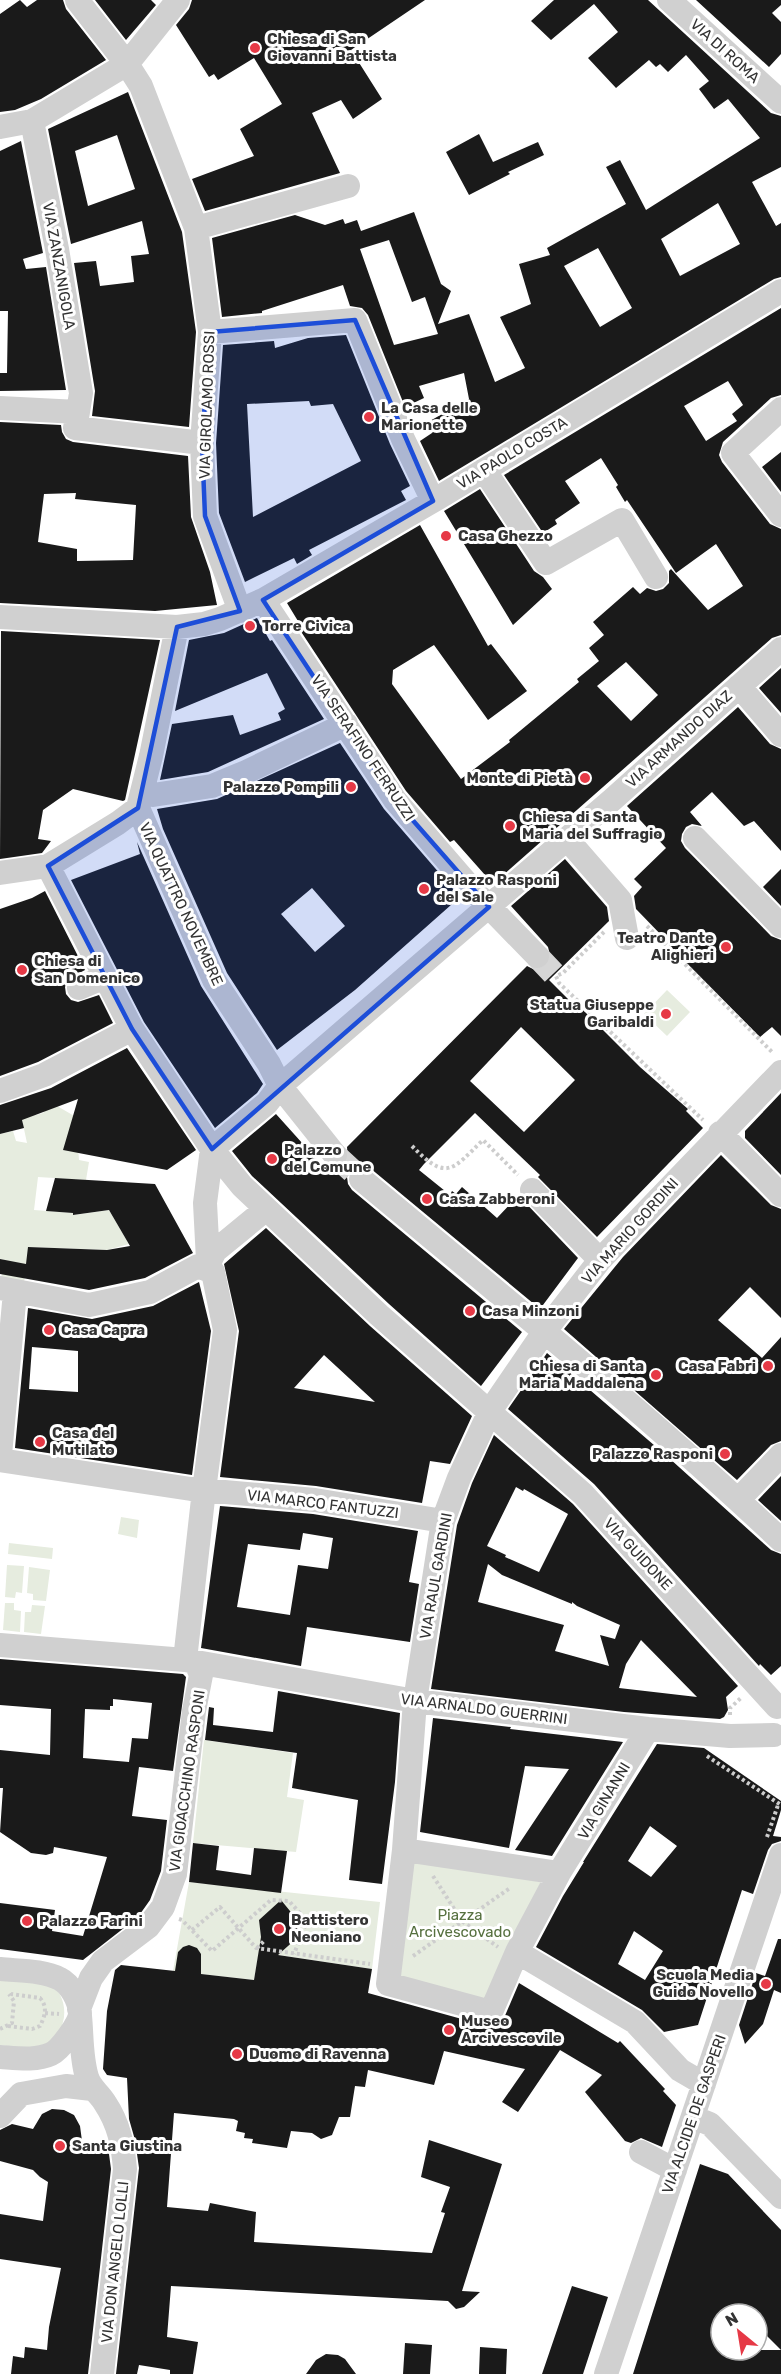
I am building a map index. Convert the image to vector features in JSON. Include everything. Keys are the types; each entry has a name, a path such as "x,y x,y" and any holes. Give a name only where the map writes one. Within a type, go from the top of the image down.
{"street":[{"name":"VIA GIROLAMO ROSSI","path":"77,0 127,64 141,86 196,228 210,332 202,443 205,516 240,611"},
{"path":"0,127 32,121 127,64 178,0"},
{"name":"VIA DI ROMA","path":"669,0 781,102"},
{"name":"VIA ZANZANIGOLA","path":"32,121 57,249 81,393 78,412"},
{"path":"196,228 348,186"},
{"name":"VIA PAOLO COSTA","path":"0,617 177,627 204,624 240,611 263,600 433,501 781,291"},
{"path":"210,332 355,320 403,439 433,501"},
{"path":"0,408 78,412 75,428 202,443"},
{"path":"781,409 733,453 781,515"},
{"path":"484,470 546,563 622,520 656,577"},
{"name":"VIA SERAFINO FERRUZZI","path":"263,600 395,800 471,888 493,904 537,956"},
{"name":"VIA QUATTRO NOVEMBRE","path":"177,627 151,756 145,802 214,980 269,1064 280,1086 335,1155"},
{"name":"VIA ARMANDO DIAZ","path":"212,1149 267,1103 280,1086 493,904 781,649"},
{"path":"739,686 781,735"},
{"path":"0,873 43,868 118,823 145,802 212,786 346,724"},
{"path":"695,838 781,926"},
{"path":"567,839 621,900 626,911 627,938"},
{"name":"VIA GUIDONE","path":"43,868 132,1029 212,1149 242,1186 379,1315 583,1494 779,1705"},
{"path":"79,988 105,977"},
{"path":"0,1091 44,1075 132,1029"},
{"name":"VIA MARIO GORDINI","path":"544,1332 600,1260 716,1130 780,1066"},
{"path":"716,1130 781,1195"},
{"path":"204,1490 225,1330 209,1267 205,1203 212,1149"},
{"path":"361,1179 544,1332 781,1540"},
{"path":"532,1190 600,1260"},
{"path":"209,1267 215,1251 268,1212"},
{"path":"0,1455 8,1290 89,1305 150,1292 198,1266 209,1267"},
{"name":"VIA RAUL GARDINI","path":"412,1851 414,1709 443,1521 459,1478 490,1411 544,1332"},
{"path":"738,1500 781,1455"},
{"name":"VIA MARCO FANTUZZI","path":"0,1460 204,1490 315,1500 443,1521"},
{"name":"VIA GIOACCHINO RASPONI","path":"7,2071 36,2063 52,2054 63,2044 80,2012 91,1978 103,1961 148,1927 163,1907 175,1874 194,1711 201,1675 190,1662 204,1490"},
{"name":"VIA ARNALDO GUERRINI","path":"0,1645 190,1662 414,1709 729,1736 778,1744"},
{"path":"778,1744 773,1721 779,1705"},
{"name":"VIA GINANNI","path":"560,1873 648,1729"},
{"path":"412,1851 531,1869 560,1873 517,1952 490,2012 388,1984 396,1913 412,1851"},
{"name":"VIA ALCIDE DE GASPERI","path":"606,2374 781,1855"},
{"path":"517,1952 635,2022 680,2070 704,2084"},
{"path":"1,1981 59,1978 68,1984 80,2012"},
{"name":"VIA DON ANGELO LOLLI","path":"80,2012 84,2067 92,2089 103,2100 117,2125 123,2142 125,2169 102,2374"},
{"path":"0,2116 7,2071 66,2086 92,2089"},
{"path":"693,2117 710,2124 781,2197"},
{"path":"639,2159 673,2176"}],"path":[{"path":"716,1130 559,982 556,976 563,973 626,911 780,1066"},
{"path":"412,1146 429,1163 443,1169 456,1166 483,1140 532,1190"},
{"path":"703,1753 781,1805"},
{"path":"412,1851 422,1860 462,1921 507,1954 517,1952"},
{"path":"192,1930 220,1907 256,1948 389,1971 523,1879 531,1869"},
{"path":"176,1918 182,1920 212,1951 271,1900 289,1901 307,1921 294,1954"},
{"path":"256,1948 264,1941"},
{"path":"0,2029 12,2022 14,2001 1,1981"},
{"path":"8,2026 32,2029 40,2026 45,2013 45,2004 40,1998 11,1994"}],"highlighted area":[{"path":"355,320 433,501 263,600 395,800 489,907 212,1149 132,1029 48,866 138,808 177,627 240,611 205,516 202,443 210,332"}],"green space":[{"path":"667,990 690,1012 667,1036 644,1014"},
{"path":"52,1103 76,1117 79,1160 89,1162 86,1180 38,1177 34,1210 73,1213 74,1215 109,1210 129,1244 107,1250 29,1247 24,1283 1,1279 4,1260 0,1259 0,1134 13,1131 16,1141 27,1143 21,1115 33,1111 36,1115 43,1113"},
{"path":"121,1517 139,1520 137,1538 118,1534"},
{"path":"9,1543 53,1548 52,1559 8,1554"},
{"path":"7,1565 24,1566 22,1593 16,1592 15,1598 5,1597"},
{"path":"29,1567 50,1570 46,1601 33,1600 33,1594 27,1593"},
{"path":"5,1603 14,1603 14,1610 21,1611 20,1632 3,1630"},
{"path":"32,1605 45,1606 41,1634 24,1632 25,1612 31,1612"},
{"path":"204,1740 293,1753 287,1797 304,1800 296,1852 193,1843"},
{"name":"Piazza Arcivescovado","path":"413,1858 541,1882 486,1999 397,1977"},
{"path":"189,1882 380,1902 372,1969 259,1952 254,1980 173,1971"},
{"path":"0,1976 43,1980 60,1994 64,2019 57,2036 50,2042 33,2048 0,2045"}],"building":[{"path":"20,0 27,7 37,0 63,0 66,9 106,60 41,99 15,110 0,112 0,14"},
{"path":"95,0 151,0 156,5 126,40"},
{"path":"192,0 425,0 351,50 382,99 353,119 341,100 312,113 340,173 205,211 192,179 254,156 240,129 282,104 254,58 218,80 214,74 209,77 176,25 189,9"},
{"path":"554,0 648,0 771,113 781,116 781,167 752,182 776,226 781,223 781,277 774,279 439,481 420,441 432,433 428,422 469,399 464,373 419,386 424,398 405,407 368,315 362,308 350,306 343,285 262,311 262,313 222,317 212,238 295,215 325,225 343,219 345,224 357,220 361,231 414,212 441,284 451,291 438,324 469,314 495,382 525,368 500,317 531,304 519,264 550,255 547,248 626,204 606,167 620,160 646,210 760,138 728,99 714,109 699,89 709,81 686,55 668,72 660,64 656,67 649,60 616,88 588,58 618,32 594,4 551,40 531,21","holes":["718,203 740,244 680,276 661,239","389,240 412,302 425,297 438,334 394,345 360,249","598,248 632,308 600,327 564,266"]},
{"path":"696,0 781,0 781,5 772,13 781,22 781,54 769,67"},
{"path":"128,92 182,232 196,332 189,427 92,416 95,391 74,263 96,261 100,286 134,282 131,256 149,254 142,221 71,244 48,129","holes":["117,135 135,189 88,206 75,151"]},
{"path":"479,134 493,162 538,142 544,155 508,172 510,174 469,195 446,152"},
{"path":"21,141 43,253 23,259 26,269 46,267 66,390 0,391 0,373 7,373 8,311 0,311 0,151"},
{"path":"781,308 781,395 771,398 723,442 719,455 770,524 781,529 781,635 772,638 493,884 454,840 450,842 406,791 298,627 301,626 287,603 420,525 488,646 491,644 527,691 488,720 434,645 393,670 392,684 461,779 510,742 509,740 579,682 577,679 599,661 589,648 604,635 593,622 633,587 640,594 647,588 656,591 663,589 669,583 671,569 708,610 743,586 716,544 676,573 627,500 625,502 616,487 618,485 601,458 565,481 580,503 555,520 557,524 543,533 504,475","holes":["728,381 743,405 732,414 737,421 706,441 684,406","626,662 658,695 631,721 597,686"]},
{"path":"346,335 390,444 410,486 401,491 406,500 309,550 312,555 297,564 294,558 245,582 219,513 216,443 223,345 274,341 275,348 308,338","holes":["309,401 311,406 333,404 361,461 253,517 247,404"]},
{"path":"0,422 61,425 66,439 73,442 188,456 191,517 210,572 217,605 155,611 0,603","holes":["76,493 75,499 136,505 133,560 77,561 77,549 38,542 44,494"]},
{"path":"781,452 781,492 762,467"},
{"path":"480,489 534,571 543,577 552,589 513,625 444,511"},
{"path":"257,618 270,641 272,640 324,719 208,772 160,780 172,724 233,715 240,735 281,720 278,713 285,709 267,673 175,711 189,640 224,633"},
{"path":"1,631 160,640 125,800 73,789 43,810 38,839 51,841 42,853 0,859"},
{"path":"781,668 781,713 759,688"},
{"path":"738,707 770,744 781,749 781,851 754,821 744,826 712,792 690,812 702,826 692,824 686,827 681,841 685,848 771,936 781,940 781,1036 772,1027 760,1037 636,909 634,896 642,887 634,879 666,848 627,806"},
{"path":"340,743 384,809 460,897 355,990 277,1050 227,973 163,829 157,809 217,799","holes":["312,888 345,926 315,952 281,914"]},
{"path":"137,842 201,986 263,1084 257,1093 215,1128 144,1022 71,880 140,854"},
{"path":"565,859 607,907 609,921 549,980 570,1001 573,1000 640,1067 688,1109 686,1111 703,1128 597,1237 538,1177 540,1175 475,1113 424,1164 419,1170 450,1195 452,1191 456,1194 462,1187 497,1218 520,1197 578,1258 540,1309 370,1168 363,1165 350,1170 347,1177 352,1190 522,1332 481,1386 252,1176 232,1151 276,1114 321,1164 323,1162 329,1168 337,1169 344,1166 348,1160 347,1147 527,966 540,970 547,966 551,959 548,947 511,906","holes":["521,1027 575,1080 524,1132 470,1081"]},
{"path":"781,869 781,906 763,887"},
{"path":"45,891 85,970 68,979 65,987 66,994 71,1000 78,1002 99,995 113,1023 38,1062 0,1076 0,909"},
{"path":"127,1048 196,1150 167,1170 63,1150 78,1099 22,1120 24,1128 0,1134 0,1105 51,1088"},
{"path":"781,1093 781,1175 745,1138 745,1131"},
{"path":"721,1155 771,1205 781,1209 781,1318 750,1287 718,1320 762,1358 781,1337 781,1441 771,1445 737,1480 564,1329 623,1257"},
{"path":"55,1178 155,1184 193,1253 145,1278 89,1290 0,1274 0,1259 26,1264 28,1247 107,1250 130,1246 109,1210 73,1215 73,1213 46,1211"},
{"path":"266,1228 370,1326 472,1416 450,1464 430,1461 422,1503 316,1486 220,1477 239,1331 224,1264","holes":["324,1355 375,1402 294,1388"]},
{"path":"199,1282 211,1331 192,1475 15,1448 28,1308 92,1319 153,1306","holes":["32,1347 78,1351 78,1392 29,1389"]},
{"path":"547,1353 771,1550 781,1554 781,1666 771,1675 760,1664 759,1666 594,1484 508,1409"},
{"path":"494,1435 573,1504 738,1686 726,1697 728,1710 724,1717 720,1719 624,1712 431,1689 457,1525 472,1483","holes":["516,1487 523,1491 524,1489 568,1514 539,1572 487,1546","488,1564 502,1575 572,1604 572,1602 620,1625 615,1639 600,1635 609,1666 555,1651 564,1625 478,1602","641,1640 697,1697 619,1688 626,1664"]},
{"path":"781,1476 781,1521 758,1500"},
{"path":"220,1506 313,1514 418,1531 409,1582 419,1584 410,1642 307,1627 301,1666 201,1648","holes":["303,1533 333,1538 328,1569 298,1565 290,1615 237,1607 248,1544 300,1550"]},
{"path":"0,1659 183,1674 186,1677 173,1771 139,1767 132,1816 167,1820 161,1871 150,1900 138,1917 83,1960 0,1949 0,1903 55,1910 52,1931 83,1936 107,1857 54,1847 53,1853 46,1855 31,1853 0,1832 3,1788 0,1788 0,1750 50,1755 51,1709 0,1705","holes":["113,1699 152,1703 148,1739 132,1738 129,1762 83,1758 85,1709 110,1710 110,1706 113,1706"]},
{"path":"278,1691 400,1713 395,1782 382,1884 349,1880 358,1800 292,1788 297,1753 205,1740 209,1707 214,1708 213,1725 273,1732"},
{"path":"433,1718 623,1742 552,1856 515,1850 569,1769 525,1766 509,1848 420,1832"},
{"path":"657,1744 704,1748 781,1801 781,1810 773,1836 781,1837 781,1841 772,1844 768,1850 753,1894 742,1890 698,2025 664,2032 642,2010 536,1947 583,1862","holes":["650,1826 677,1846 651,1877 628,1861","634,1931 663,1951 645,1980 618,1964"]},
{"path":"193,1843 219,1846 216,1870 251,1875 254,1848 287,1851 281,1893 189,1882"},
{"path":"281,1900 299,1922 298,1937 278,1955 372,1969 368,1993 487,2026 497,2026 504,2018 519,1983 618,2043 620,2041 665,2089 663,2091 676,2105 662,2147 641,2138 631,2143 625,2141 585,2092 602,2075 560,2050 518,2112 502,2102 525,2069 444,2051 434,2085 368,2070 365,2087 355,2086 350,2117 339,2117 332,2135 321,2139 312,2133 291,2131 287,2148 252,2143 253,2139 244,2138 245,2133 236,2131 238,2121 234,2119 174,2113 167,2207 208,2211 210,2203 256,2212 254,2242 432,2253 445,2213 441,2212 450,2187 421,2177 429,2140 502,2164 462,2291 480,2292 464,2307 456,2309 448,2301 171,2286 167,2337 198,2342 193,2374 170,2374 170,2370 139,2365 137,2374 116,2374 139,2168 129,2119 127,2078 107,2075 103,2069 107,2011 115,1970 121,1965 175,1971 178,1952 189,1945 197,1948 201,1954 201,1974 254,1980 261,1937 259,1920"},
{"name":"Scuola Media Guido Novello","path":"778,1939 781,1939 781,1993 774,1990 763,2024 745,2044 739,2025 756,1973 765,1976"},
{"path":"52,2109 64,2110 74,2115 80,2126 82,2141 107,2144 109,2154 111,2169 88,2374 11,2374 13,2356 24,2358 25,2347 47,2350 49,2327 61,2268 0,2259 0,2214 43,2221 48,2182 33,2170 0,2161 0,2130 12,2124 33,2129 42,2114"},
{"path":"700,2164 728,2174 781,2230 781,2350 781,2374 633,2374"},
{"path":"572,2286 608,2297 583,2374 542,2374"},
{"path":"405,2343 432,2345 430,2374 403,2374"},
{"path":"480,2347 507,2349 506,2374 479,2374"},
{"path":"326,2354 338,2355 345,2359 356,2374 306,2374 316,2360"}],"tunnel":[{"path":"537,956 556,976"},
{"path":"335,1155 361,1179"}],"place":[{"name":"Chiesa di San Giovanni Battista","path":"255,48"},
{"name":"La Casa delle Marionette","path":"369,417"},
{"name":"Casa Ghezzo","path":"446,536"},
{"name":"Torre Civica","path":"250,626"},
{"name":"Monte di Pietà","path":"585,778"},
{"name":"Palazzo Pompili","path":"351,787"},
{"name":"Chiesa di Santa Maria del Suffragio","path":"510,826"},
{"name":"Palazzo Rasponi del Sale","path":"424,889"},
{"name":"Teatro Dante Alighieri","path":"726,947"},
{"name":"Chiesa di San Domenico","path":"22,970"},
{"name":"Statua Giuseppe Garibaldi","path":"666,1014"},
{"name":"Palazzo del Comune","path":"272,1159"},
{"name":"Casa Zabberoni","path":"427,1199"},
{"name":"Casa Minzoni","path":"470,1311"},
{"name":"Casa Capra","path":"49,1330"},
{"name":"Casa Fabri","path":"768,1366"},
{"name":"Chiesa di Santa Maria Maddalena","path":"656,1375"},
{"name":"Casa del Mutilato","path":"40,1442"},
{"name":"Palazzo Rasponi","path":"725,1454"},
{"name":"Palazzo Farini","path":"27,1921"},
{"name":"Battistero Neoniano","path":"279,1929"},
{"name":"Scuola Media Guido Novello","path":"766,1984"},
{"name":"Museo Arcivescovile","path":"449,2030"},
{"name":"Duomo di Ravenna","path":"237,2054"},
{"name":"Santa Giustina","path":"60,2146"}]}
